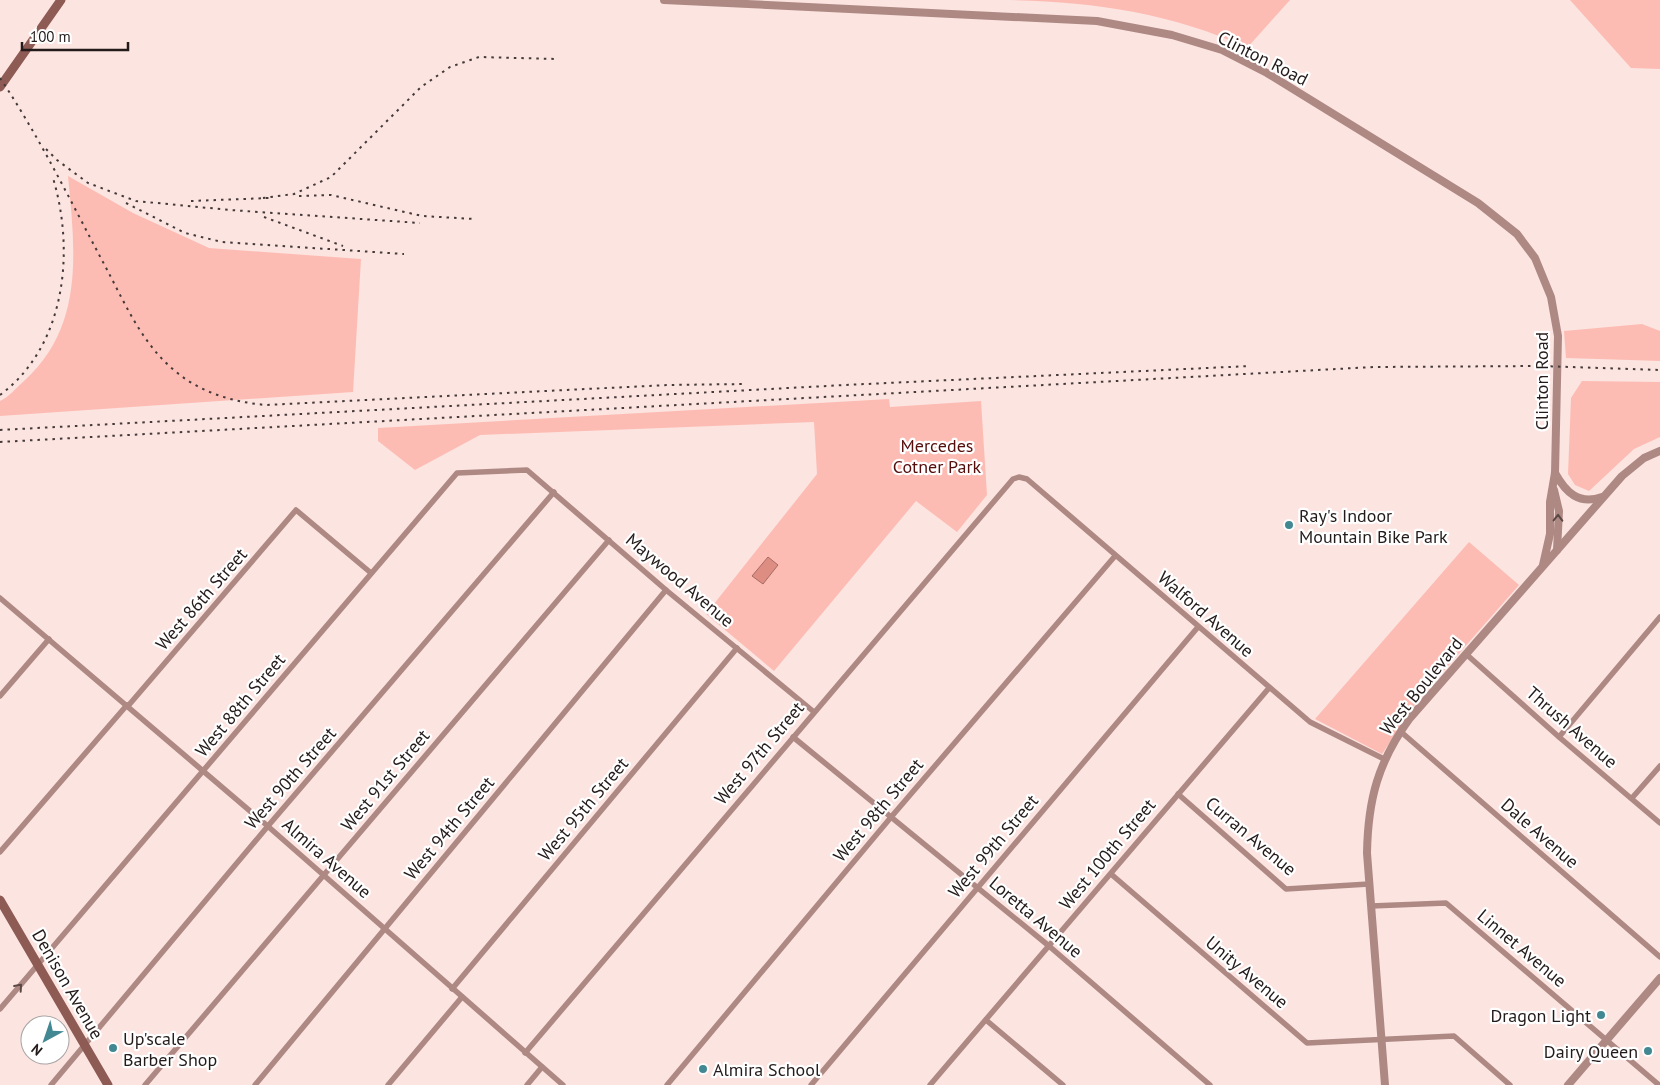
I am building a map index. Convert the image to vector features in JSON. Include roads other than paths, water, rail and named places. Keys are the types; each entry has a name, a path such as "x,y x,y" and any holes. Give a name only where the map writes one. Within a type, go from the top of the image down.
{"main road":[{"path":"0,87 61,0"},
{"name":"Denison Avenue","path":"0,900 108,1085"}],"street":[{"name":"Clinton Road","path":"664,0 1097,21 1181,37 1222,50 1267,73 1478,203 1517,234 1535,258 1551,297 1558,336 1555,473 1553,488 1559,512 1555,535 1543,565"},
{"name":"West Boulevard","path":"1385,1085 1367,853 1368,820 1373,790 1384,760 1400,731 1604,496 1622,476 1644,458 1660,451"},
{"name":"Maywood Avenue","path":"527,470 666,590 814,712"},
{"name":"West 88th Street","path":"0,1009 458,472 527,470"},
{"path":"1555,473 1566,491 1579,499 1594,500 1604,496"},
{"name":"Walford Avenue","path":"1019,477 1027,478 1115,556 1310,722 1384,760"},
{"name":"West 97th Street","path":"525,1053 1013,479 1019,477"},
{"name":"West 90th Street","path":"51,1085 268,826 554,492"},
{"name":"West 86th Street","path":"0,852 296,510 371,573"},
{"name":"Clinton Road","path":"1555,535 1557,550"},
{"name":"West 91st Street","path":"145,1085 609,540"},
{"name":"West 98th Street","path":"667,1085 892,816 1115,556"},
{"name":"West 94th Street","path":"255,1085 666,590"},
{"name":"Almira Avenue","path":"0,598 268,826 563,1085"},
{"path":"1559,737 1660,617"},
{"name":"West 99th Street","path":"811,1085 1198,627"},
{"path":"0,696 49,638"},
{"name":"West 95th Street","path":"452,989 737,648"},
{"name":"Thrush Avenue","path":"1466,654 1660,823"},
{"name":"West 100th Street","path":"930,1085 1269,688"},
{"name":"Dale Avenue","path":"1400,731 1660,957"},
{"name":"Loretta Avenue","path":"793,737 1049,946 1210,1085"},
{"path":"1632,798 1660,766"},
{"name":"Curran Avenue","path":"1178,794 1286,889 1369,884"},
{"name":"Unity Avenue","path":"1111,874 1307,1043 1454,1036 1510,1085"},
{"name":"Linnet Avenue","path":"1371,906 1446,903 1659,1085"},
{"path":"1568,1085 1660,978"},
{"path":"388,1085 462,997"},
{"path":"986,1020 1063,1085"},
{"path":"527,1085 542,1067"}],"railway":[{"path":"263,198 294,194 331,177 421,87 450,67 479,57 558,59"},
{"path":"0,78 41,146 126,307 143,335 152,348 175,371 207,391 242,402 266,405 667,385 746,384"},
{"path":"46,149 57,160 88,183 136,201 230,210 420,223"},
{"path":"0,395 22,375 39,351 52,324 59,296 63,266 63,236 60,206 53,178"},
{"path":"299,196 331,195 422,216 475,219"},
{"path":"191,201 269,198"},
{"path":"126,203 185,233 222,242 404,254"},
{"path":"264,217 343,246"},
{"path":"0,430 845,385 1250,366"},
{"path":"0,442 1373,367 1540,366 1660,370"}],"place":[{"name":"Ray's Indoor Mountain Bike Park","path":"1289,525"},
{"name":"Dragon Light","path":"1601,1015"},
{"name":"Up'scale Barber Shop","path":"113,1048"},
{"name":"Dairy Queen","path":"1648,1051"},
{"name":"Almira School","path":"703,1069"}],"park label":[{"name":"Mercedes Cotner Park","path":"937,455"}]}
